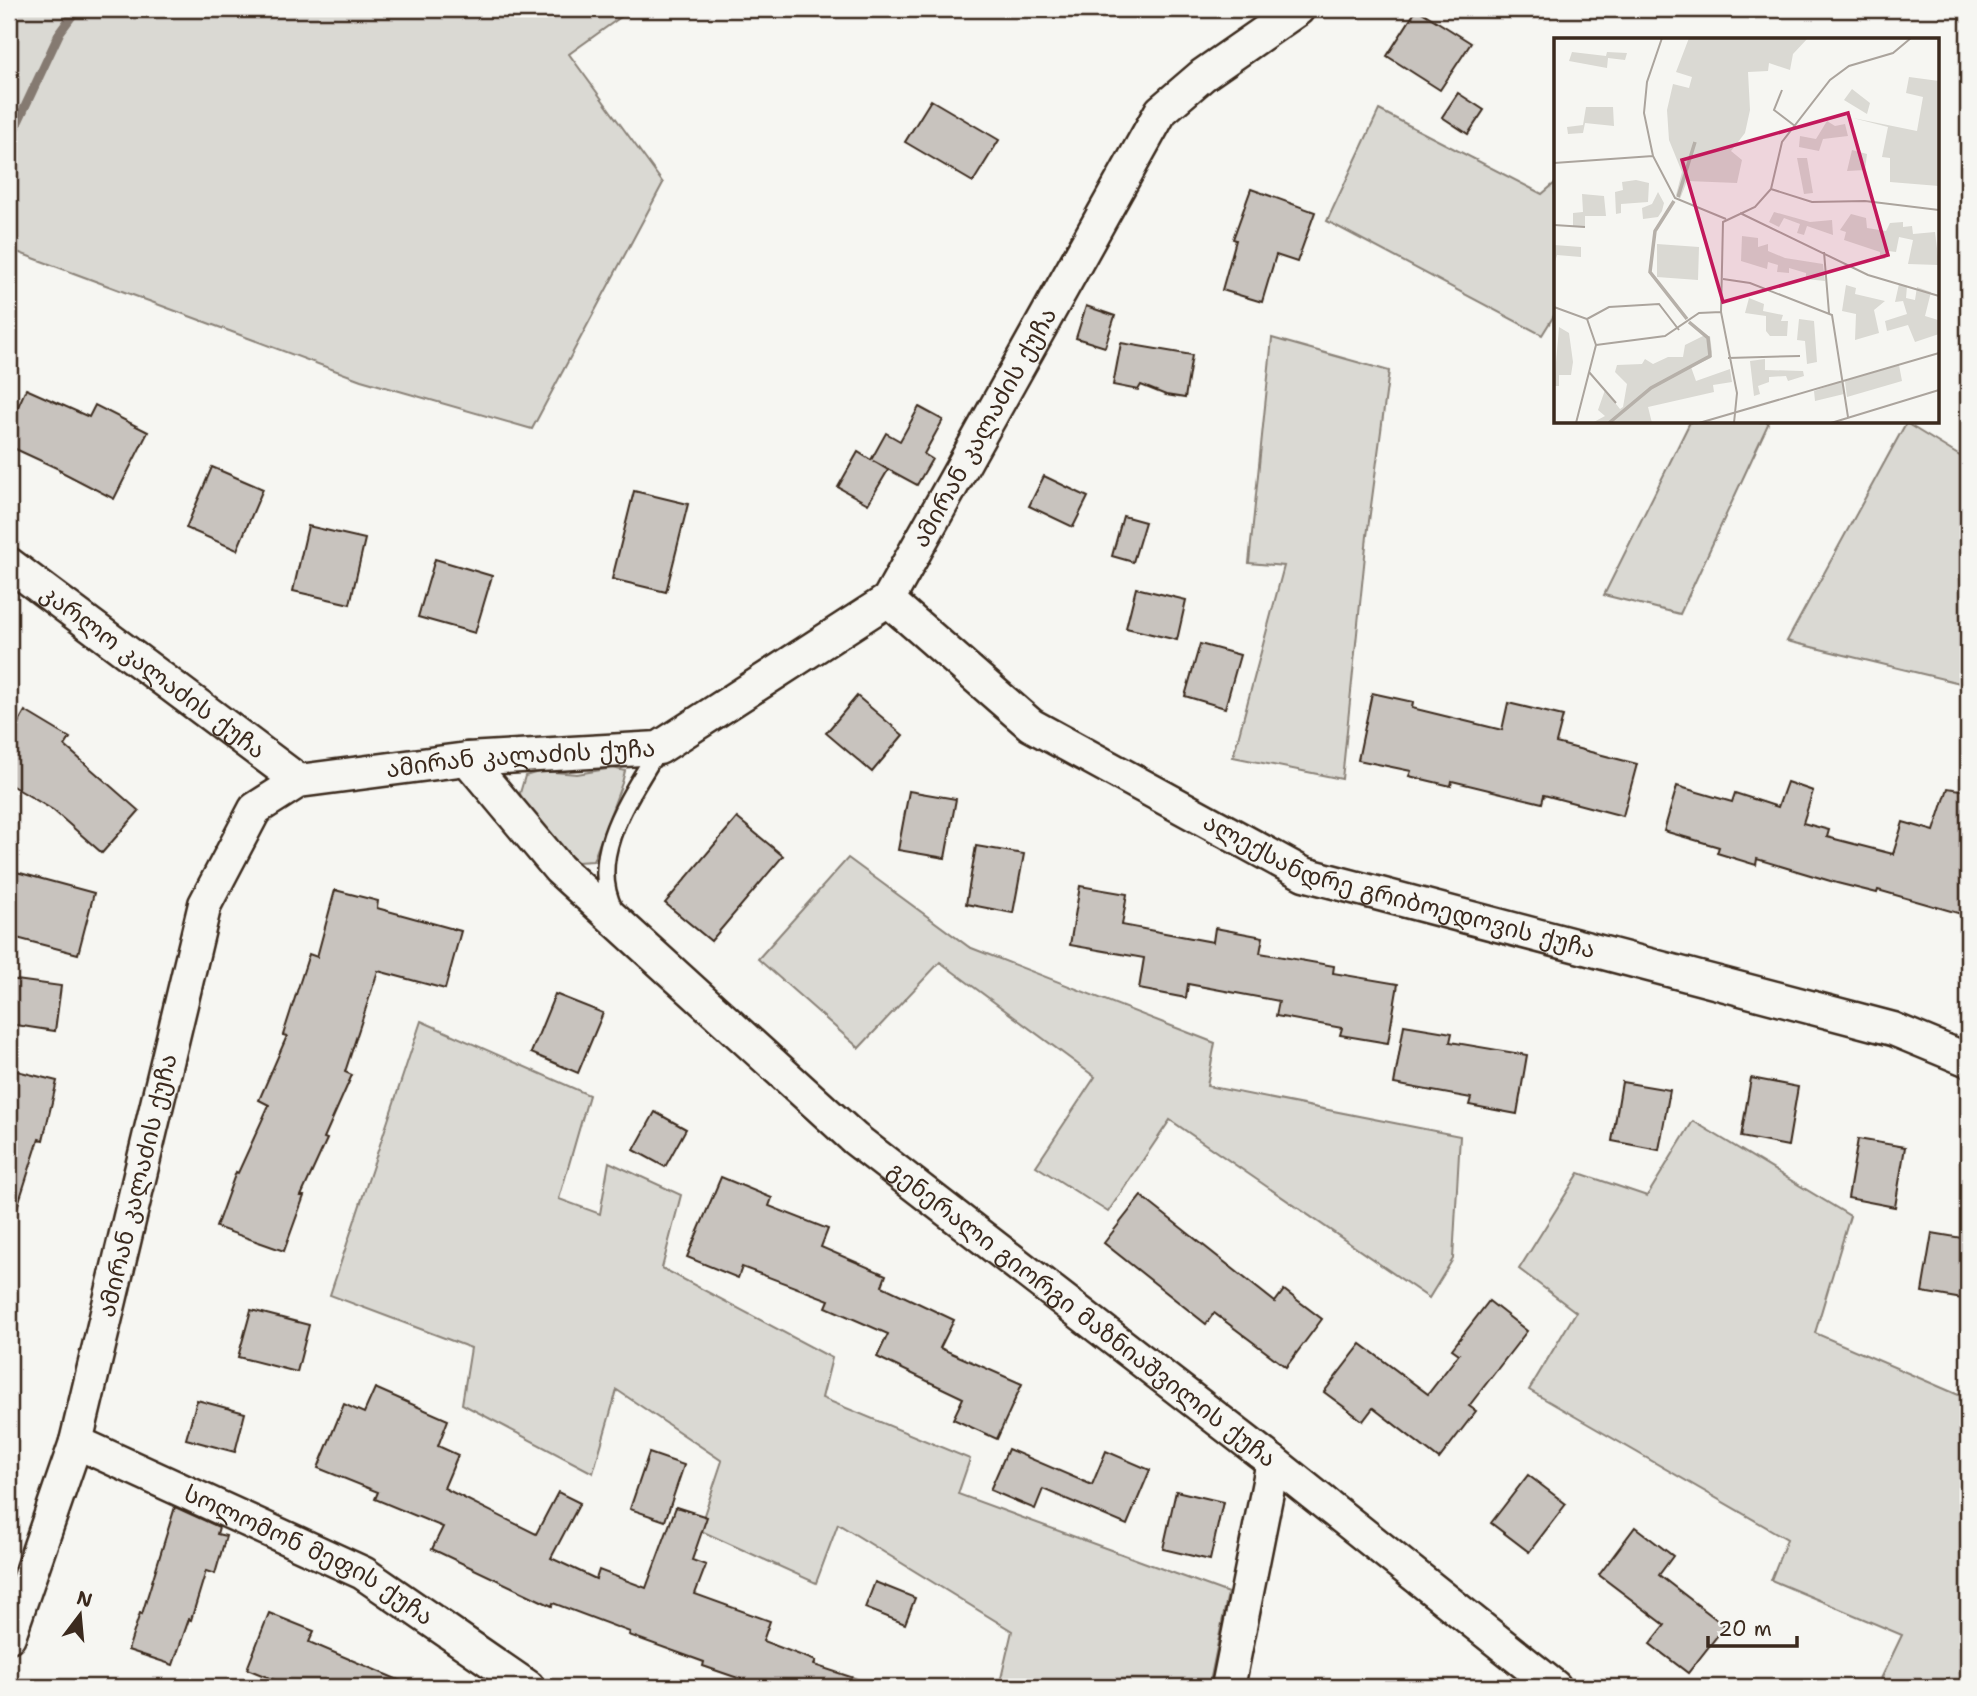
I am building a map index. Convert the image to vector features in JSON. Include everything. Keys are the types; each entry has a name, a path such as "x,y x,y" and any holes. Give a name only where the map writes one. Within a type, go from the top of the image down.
{"street":[{"name":"ამირან კალაძის ქუჩა","path":"9,1636 76,1442 205,904 255,809 299,781 467,759 659,748 888,600 1161,111 1203,75 1298,9"},
{"name":"კარლო კალაძის ქუჩა","path":"9,564 299,781"},
{"name":"ალექსანდრე გრიბოედოვის ქუჩა","path":"888,600 1031,724 1304,874 1894,1029 1968,1060"},
{"name":"გენერალი გიორგი მაზნიაშვილის ქუჩა","path":"467,759 559,869 855,1139 1273,1462 1555,1687"},
{"name":"სოლომონ მეფის ქუჩა","path":"76,1442 363,1573 528,1687"},
{"path":"1228,1687 1273,1462"}],"lane":[{"name":"გენერალი გიორგი მაზნიაშვილის ქუჩა","path":"623,927 608,898 604,871 611,839 627,802 659,748"}],"shaded area":[{"path":"9,9 632,9 569,54 663,183 532,429 361,380 9,249"},
{"path":"1379,110 1542,194 1554,184 1554,316 1542,335 1327,221"},
{"path":"1272,338 1389,371 1367,536 1342,779 1233,757 1284,566 1249,563"},
{"path":"1689,424 1768,424 1680,614 1604,595"},
{"path":"1905,424 1968,461 1968,685 1787,641"},
{"path":"613,768 625,771 593,861 577,862 562,855 523,809 520,793 525,776 542,771 577,774"},
{"path":"848,858 969,947 1215,1043 1207,1086 1460,1136 1453,1259 1429,1298 1170,1120 1108,1212 1036,1166 1095,1077 940,962 859,1048 758,959"},
{"path":"421,1021 589,1095 559,1199 600,1214 609,1162 681,1195 662,1268 832,1358 822,1398 970,1459 958,1494 1228,1593 1209,1687 999,1687 1012,1631 838,1524 816,1583 699,1530 722,1461 617,1390 593,1473 462,1404 471,1348 330,1295"},
{"path":"1693,1121 1850,1216 1815,1333 1968,1399 1968,1674 1960,1687 1877,1687 1902,1635 1771,1580 1787,1539 1529,1390 1576,1312 1519,1269 1579,1173 1647,1196"}],"building":[{"path":"1417,9 1471,43 1440,90 1387,56"},
{"path":"1458,93 1484,110 1468,134 1442,117"},
{"path":"931,100 999,140 973,182 905,142"},
{"path":"1251,189 1315,212 1297,262 1276,255 1262,302 1222,290 1236,240 1233,239"},
{"path":"1086,306 1115,316 1105,347 1076,338"},
{"path":"1121,343 1192,355 1185,398 1166,395 1141,385 1138,390 1113,385"},
{"path":"26,389 89,417 95,405 148,432 114,499 9,446 9,426"},
{"path":"919,407 943,420 924,454 932,459 917,485 873,461 888,470 868,504 838,487 858,452 871,460 886,433 900,441"},
{"path":"212,467 263,489 237,550 186,528"},
{"path":"1044,476 1088,497 1073,527 1029,506"},
{"path":"634,491 688,504 666,592 612,579"},
{"path":"1123,516 1145,522 1133,562 1112,556"},
{"path":"308,526 365,539 350,604 293,591"},
{"path":"435,559 492,576 475,633 418,617"},
{"path":"1136,588 1186,600 1177,640 1126,628"},
{"path":"1200,644 1240,655 1225,708 1185,696"},
{"path":"1372,693 1413,702 1412,708 1502,730 1508,703 1563,716 1556,743 1637,764 1623,816 1544,795 1542,803 1452,781 1451,786 1409,776 1411,771 1358,760"},
{"path":"857,696 903,735 872,772 826,733"},
{"path":"25,711 70,738 65,746 139,811 102,853 53,810 9,784 9,739"},
{"path":"1787,782 1813,791 1803,823 1829,830 1827,837 1893,854 1903,822 1934,831 1948,788 1968,791 1968,916 1878,890 1877,893 1837,883 1757,859 1756,865 1717,853 1719,847 1664,831 1677,786 1732,802 1735,793 1778,807"},
{"path":"909,791 956,799 945,858 898,850"},
{"path":"737,818 783,856 711,941 665,903"},
{"path":"976,846 1024,854 1013,913 966,904"},
{"path":"9,870 94,893 78,954 9,936"},
{"path":"1080,886 1127,894 1122,925 1213,942 1215,928 1263,937 1260,953 1334,966 1333,973 1398,984 1388,1043 1340,1035 1342,1028 1276,1016 1279,1001 1188,984 1186,998 1139,989 1144,958 1070,945"},
{"path":"335,890 378,901 377,908 461,931 445,989 378,971 345,1072 352,1075 301,1196 304,1196 284,1251 216,1227 236,1172 238,1173 269,1105 259,1100 287,1036 283,1035 309,954 317,957"},
{"path":"9,979 61,986 55,1031 9,1024"},
{"path":"555,994 603,1013 578,1073 531,1053"},
{"path":"1404,1025 1452,1033 1450,1042 1527,1055 1517,1114 1469,1105 1471,1098 1394,1084"},
{"path":"9,1069 57,1081 43,1140 39,1139 14,1217 9,1216"},
{"path":"1751,1078 1798,1087 1788,1146 1741,1137"},
{"path":"1622,1082 1670,1090 1659,1150 1612,1141"},
{"path":"655,1112 686,1129 665,1167 634,1150"},
{"path":"1858,1139 1905,1147 1895,1207 1848,1198"},
{"path":"721,1177 772,1198 769,1206 828,1229 821,1247 886,1275 882,1286 954,1320 940,1348 1022,1384 997,1439 953,1419 963,1398 877,1357 888,1334 826,1307 829,1300 742,1267 738,1278 687,1257"},
{"path":"1141,1196 1275,1302 1284,1290 1322,1319 1286,1367 1214,1313 1206,1324 1104,1243"},
{"path":"1932,1233 1968,1239 1968,1300 1922,1292"},
{"path":"1489,1301 1527,1331 1469,1406 1476,1411 1439,1459 1373,1408 1363,1421 1324,1392 1361,1344 1428,1394 1459,1354 1452,1349"},
{"path":"251,1310 309,1325 297,1372 238,1357"},
{"path":"375,1388 448,1420 438,1446 458,1455 444,1488 536,1534 558,1492 580,1503 551,1558 596,1579 599,1570 646,1588 676,1507 707,1517 692,1560 706,1565 695,1594 770,1621 763,1641 816,1661 814,1665 869,1683 868,1687 764,1687 703,1666 704,1662 629,1635 630,1632 553,1603 552,1606 432,1549 443,1527 375,1499 378,1492 318,1468 344,1404 364,1413"},
{"path":"197,1400 245,1413 235,1452 186,1439"},
{"path":"1008,1449 1092,1485 1106,1451 1150,1470 1127,1525 1043,1489 1035,1509 990,1490"},
{"path":"649,1453 684,1465 665,1521 630,1509"},
{"path":"1528,1475 1566,1504 1529,1552 1491,1523"},
{"path":"1176,1491 1223,1502 1210,1560 1163,1549"},
{"path":"175,1507 219,1527 217,1534 226,1536 215,1574 206,1571 173,1665 128,1650"},
{"path":"1635,1527 1673,1556 1659,1575 1725,1626 1688,1673 1650,1644 1665,1625 1599,1575"},
{"path":"875,1582 915,1598 905,1624 865,1608"},
{"path":"269,1613 314,1631 309,1642 415,1687 292,1687 247,1669"}],"waterway":[{"path":"9,141 60,32 77,9"}]}
